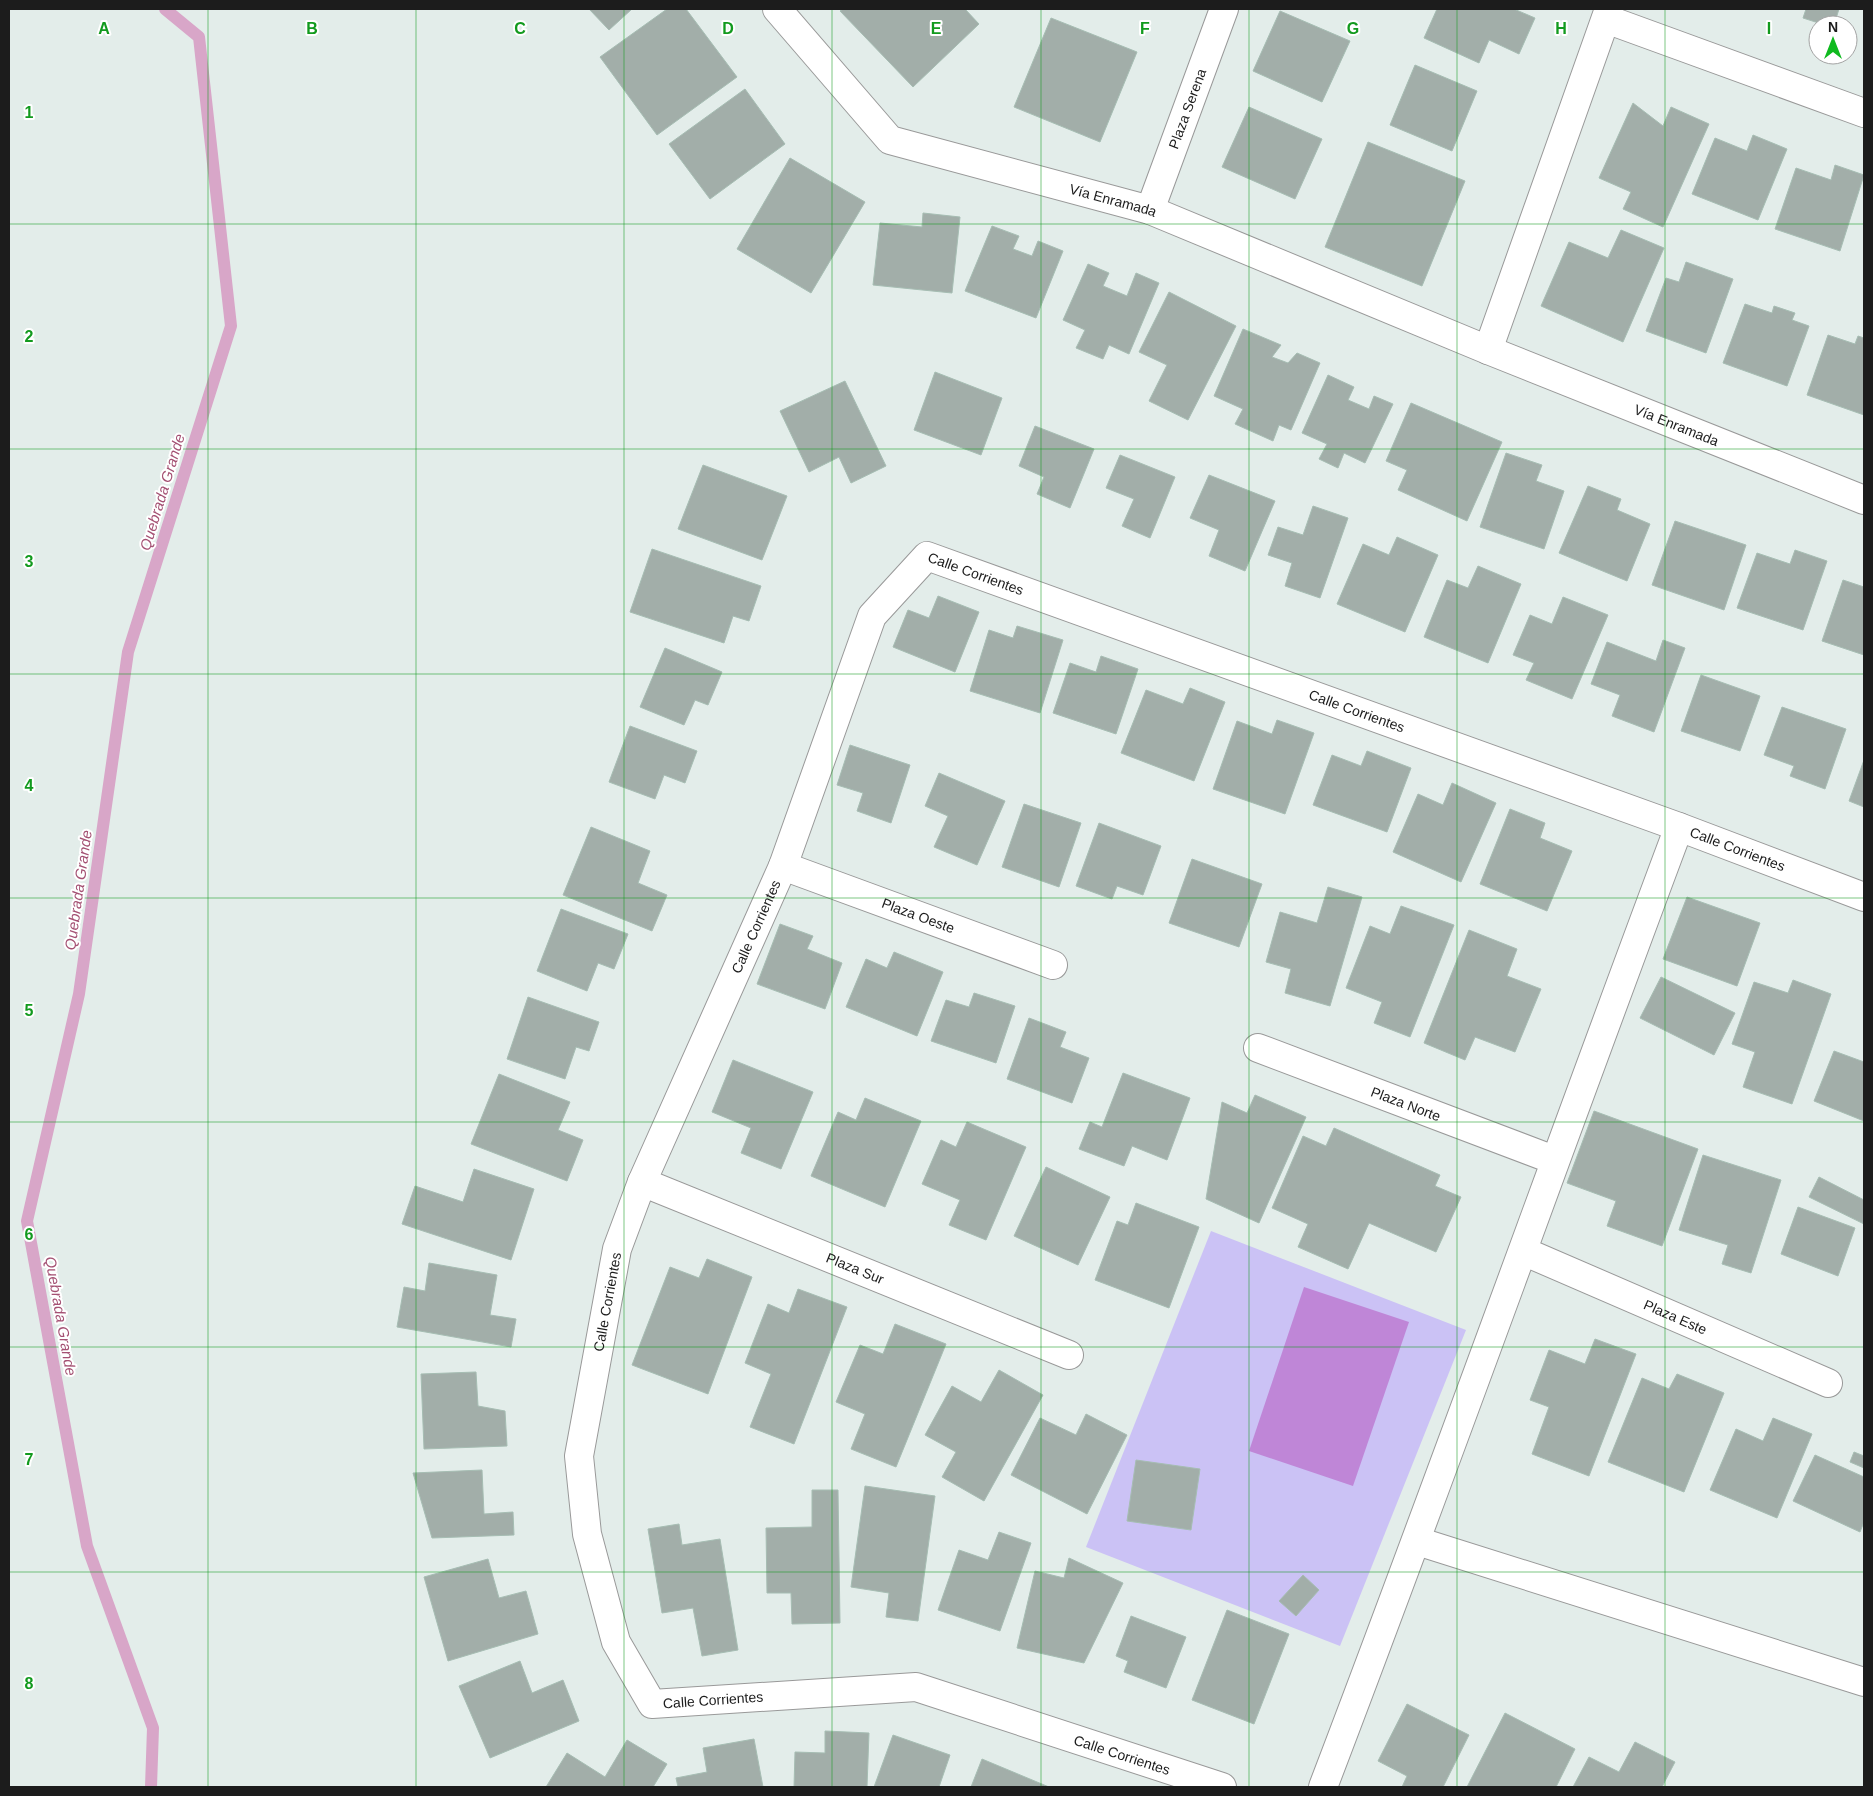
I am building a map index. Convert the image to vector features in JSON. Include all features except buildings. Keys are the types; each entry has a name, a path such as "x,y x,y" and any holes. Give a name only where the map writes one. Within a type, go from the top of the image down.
{"street":[{"name":"Vía Enramada","path":"777,9 890,140 1150,210 1488,350 1864,500"},
{"name":"Plaza Serena","path":"1150,210 1224,9"},
{"path":"1488,350 1608,14 1864,112"},
{"name":"Calle Corrientes","path":"1222,1787 916,1687 652,1704 616,1642 587,1534 579,1456 617,1250 642,1182 783,866 872,616 927,556 1679,827 1864,897"},
{"path":"1323,1787 1417,1541 1523,1251 1554,1160 1679,827"},
{"name":"Plaza Oeste","path":"783,866 1053,965"},
{"name":"Plaza Norte","path":"1258,1048 1554,1160"},
{"name":"Plaza Sur","path":"642,1182 1069,1355"},
{"name":"Plaza Este","path":"1523,1251 1828,1383"},
{"path":"1417,1541 1864,1682"}],"shaded area":[{"path":"1211,1231 1466,1330 1340,1646 1086,1547"},
{"path":"1304,1287 1409,1322 1353,1486 1249,1451"}],"waterway":[{"name":"Quebrada Grande","path":"151,1787 153,1728 87,1546 27,1221 79,994 128,652 231,326 199,37 165,9"}]}
